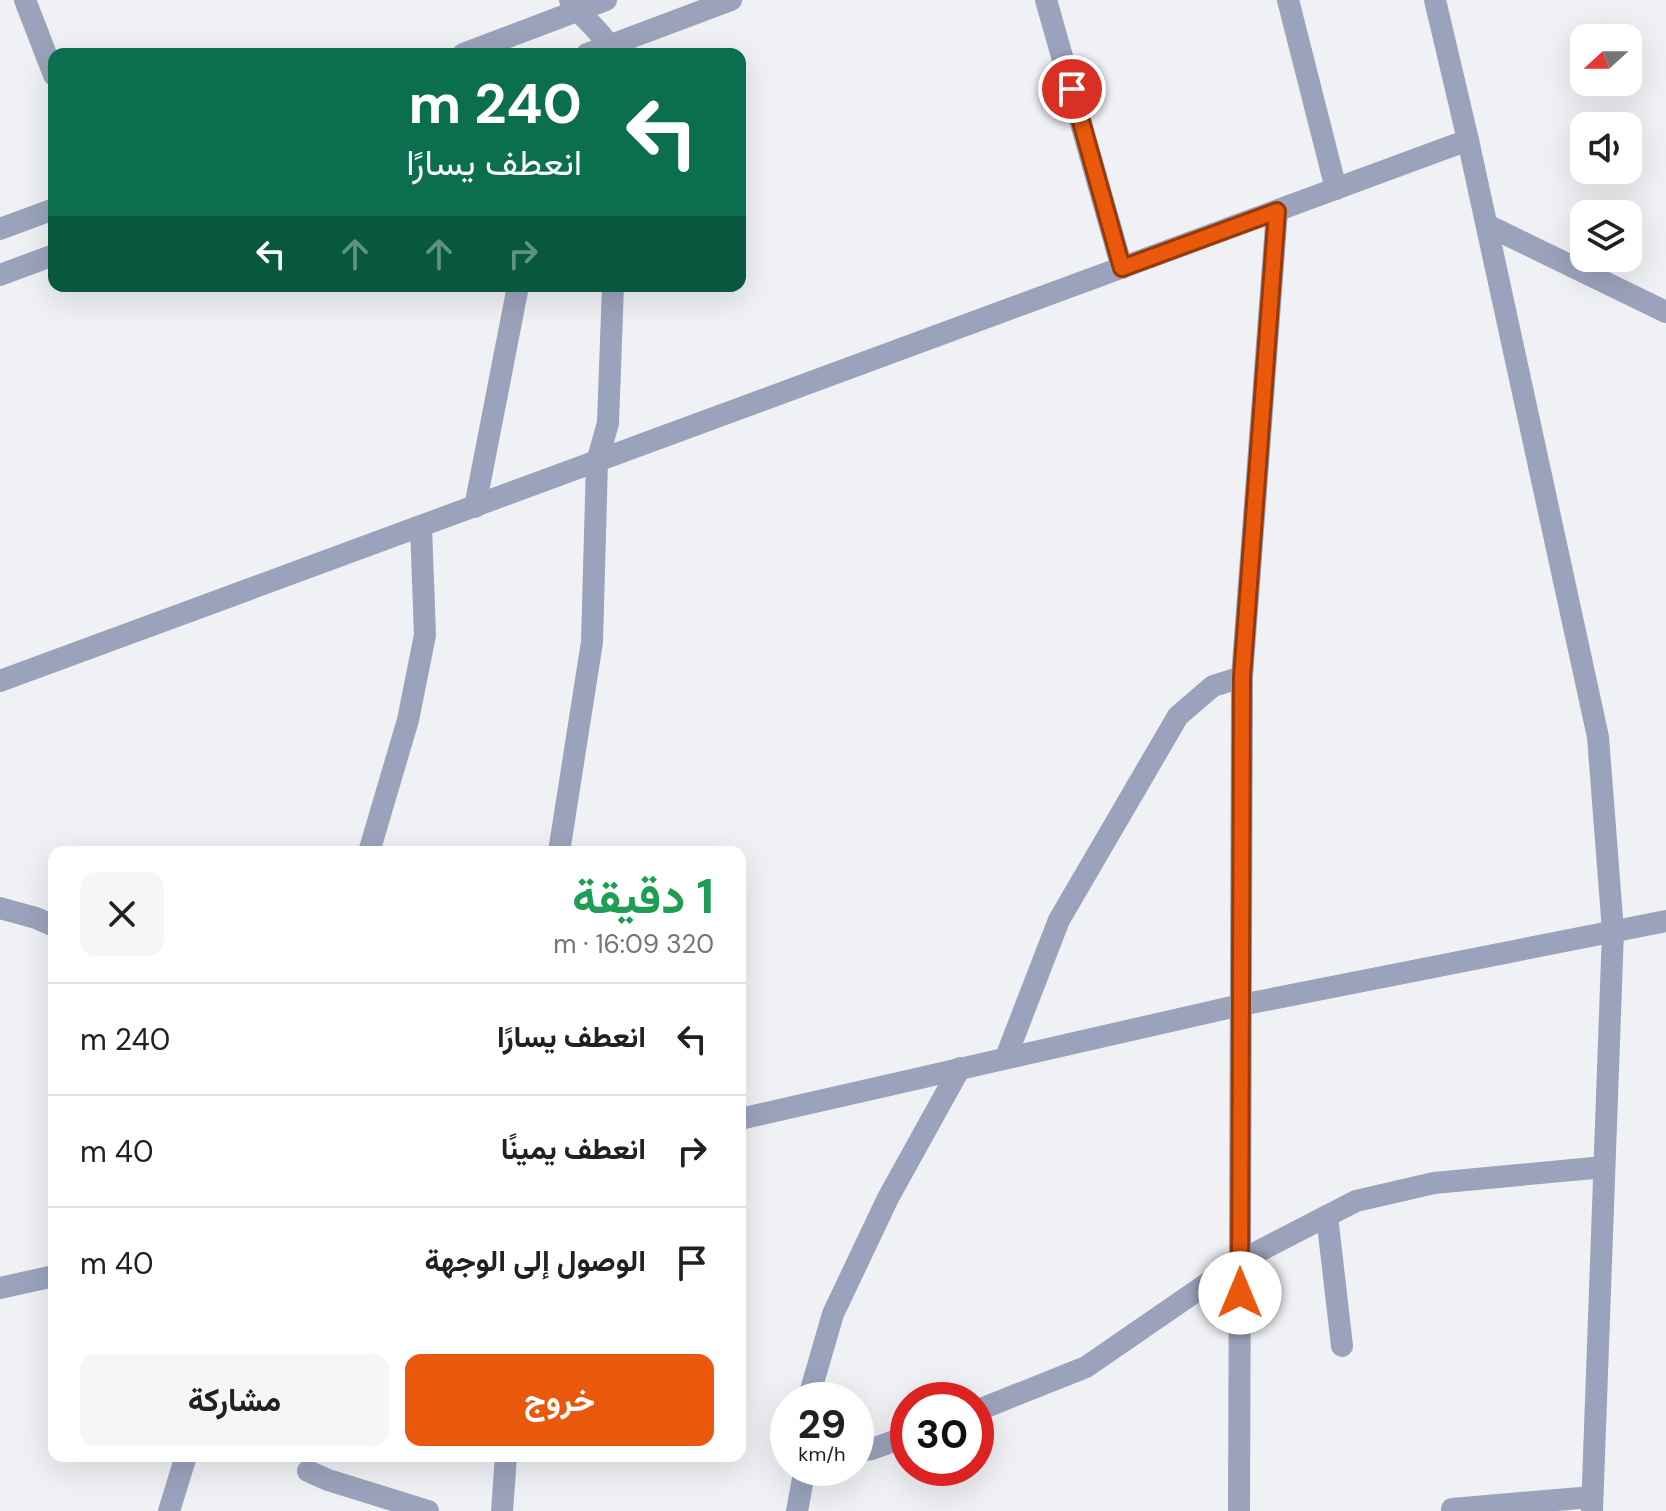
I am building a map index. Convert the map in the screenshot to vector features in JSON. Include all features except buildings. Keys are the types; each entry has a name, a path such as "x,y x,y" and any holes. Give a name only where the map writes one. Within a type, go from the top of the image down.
{"street":[{"path":"25,0 48,59"},
{"path":"477,48 573,6 606,0"},
{"path":"615,48 731,0"},
{"path":"1046,0 1122,268"},
{"path":"1288,0 1336,189"},
{"path":"1435,0 1598,737 1613,931 1592,1504 1452,1509"},
{"path":"573,6 608,48"},
{"path":"0,681 1468,140"},
{"path":"0,229 48,211"},
{"path":"1239,1511 1242,677 1277,211"},
{"path":"1487,225 1666,312"},
{"path":"0,275 48,257"},
{"path":"475,507 517,292"},
{"path":"560,846 592,642 597,462 608,423 613,292"},
{"path":"371,846 408,720 425,635 421,527"},
{"path":"1006,1057 1059,920 1178,716 1213,686 1242,677"},
{"path":"0,908 48,923"},
{"path":"746,1118 1241,1005 1666,921"},
{"path":"813,1382 833,1314 888,1198 960,1068"},
{"path":"994,1404 1086,1367 1240,1261 1356,1201 1434,1183 1604,1167"},
{"path":"1327,1216 1342,1346"},
{"path":"0,1288 48,1277"},
{"path":"169,1511 184,1462"},
{"path":"502,1511 506,1462"},
{"path":"308,1471 428,1511"},
{"path":"797,1511 802,1486"}],"route":[{"path":"1072,89 1122,268 1277,211 1242,677 1240,1293"}]}
